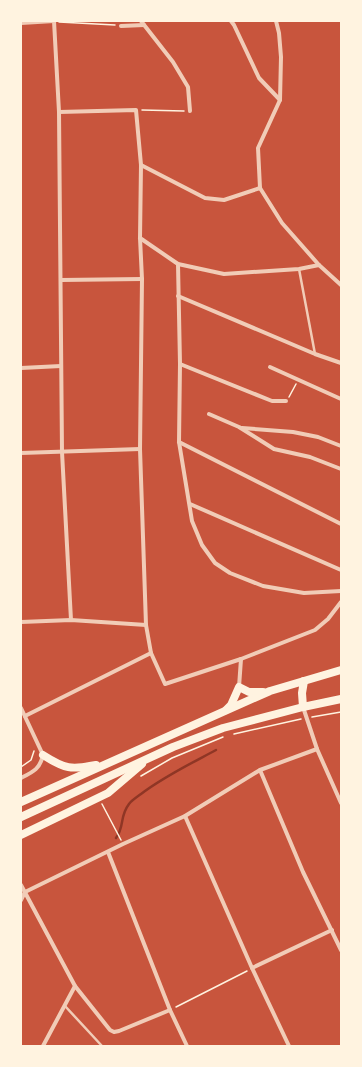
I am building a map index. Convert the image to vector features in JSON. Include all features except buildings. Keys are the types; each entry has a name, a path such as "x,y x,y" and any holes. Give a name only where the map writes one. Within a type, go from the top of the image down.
{"highway":[{"path":"21,802 270,691 340,670"},
{"path":"303,707 302,693 304,682"},
{"path":"224,712 231,704 239,687 249,692 270,691"},
{"path":"21,817 149,757 222,728 303,707 341,699"},
{"path":"43,755 56,764 66,768 78,768 110,762"},
{"path":"21,835 108,793 149,757"}],"street":[{"path":"21,23 54,21 59,112 62,452 71,620"},
{"path":"141,21 173,62 188,87 190,111"},
{"path":"231,21 259,78 280,100"},
{"path":"276,21 279,33 281,58 280,100 258,148 260,188 282,223 319,265 341,285"},
{"path":"121,26 144,25"},
{"path":"59,112 136,110 141,165 140,238 142,279 140,449 146,625 151,653 165,684 242,659 315,630 328,619 341,602"},
{"path":"141,165 205,198 224,200 260,188"},
{"path":"140,238 178,264 224,274 299,269 319,265"},
{"path":"178,264 180,364 179,442 192,521 202,544 215,563 230,573 263,586 304,593 341,591"},
{"path":"61,280 142,279"},
{"path":"178,296 315,354 341,363"},
{"path":"180,364 272,401 286,401"},
{"path":"21,368 61,366"},
{"path":"270,367 298,381 341,399"},
{"path":"209,414 239,427 274,450 310,458 341,469"},
{"path":"239,427 293,432 318,437 341,446"},
{"path":"179,442 341,524"},
{"path":"21,453 140,449"},
{"path":"190,504 341,570"},
{"path":"21,622 71,620 146,625"},
{"path":"25,716 151,653"},
{"path":"239,687 242,659"},
{"path":"303,707 308,718 317,749 341,803"},
{"path":"21,708 43,755 41,763 35,771 21,778"},
{"path":"21,897 25,892 185,816 260,770 317,749"},
{"path":"260,770 303,872 341,950"},
{"path":"185,816 252,968 289,1046"},
{"path":"108,852 170,1010 187,1046"},
{"path":"21,885 75,986 110,1030 114,1032 120,1031 170,1010"},
{"path":"21,900 25,892"},
{"path":"252,968 332,930"},
{"path":"43,1046 75,986"}],"lane":[{"path":"299,269 315,354"},
{"path":"65,1005 102,1046"}],"path":[{"path":"54,21 121,26"},
{"path":"136,110 190,111"},
{"path":"286,401 298,381"},
{"path":"138,778 172,758 228,735 341,712"},
{"path":"21,767 31,760 34,750"},
{"path":"98,797 120,838"},
{"path":"170,1010 252,968"}],"waterway":[{"path":"116,838 119,834 124,813 132,801 168,776 216,750"}]}
